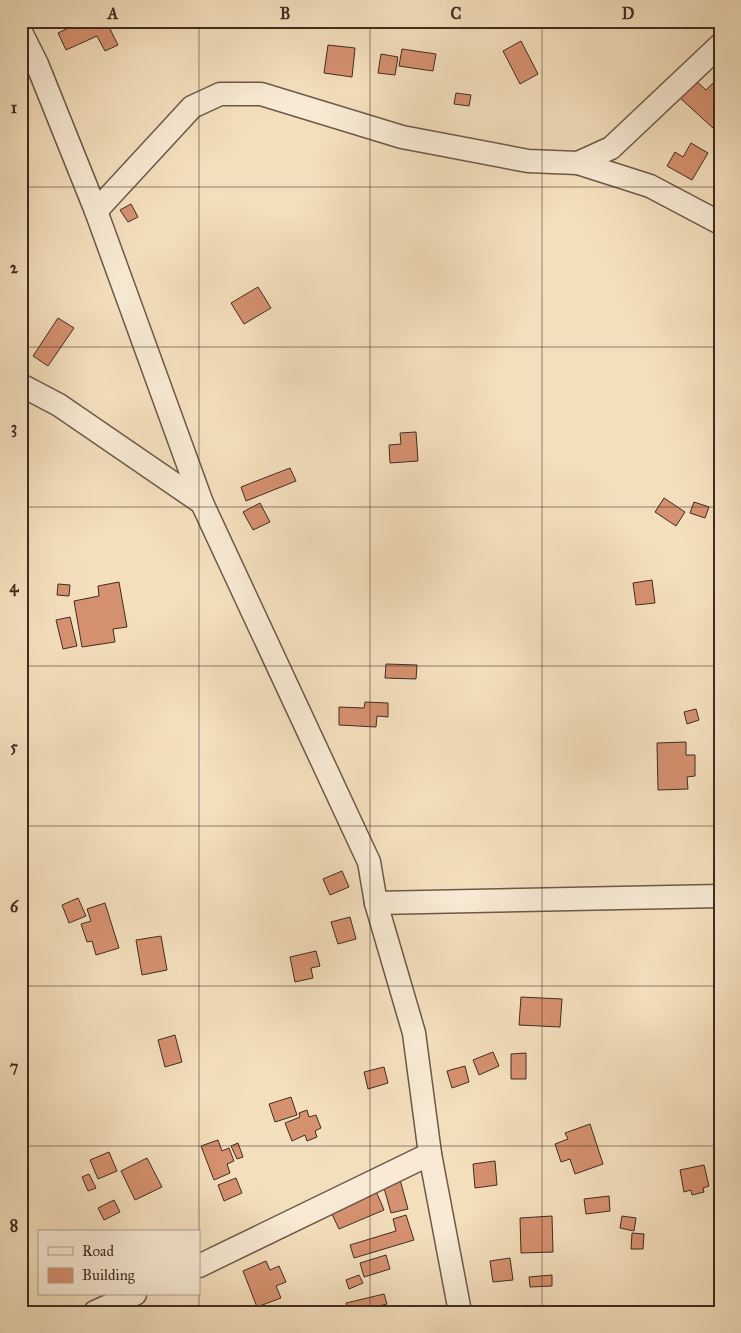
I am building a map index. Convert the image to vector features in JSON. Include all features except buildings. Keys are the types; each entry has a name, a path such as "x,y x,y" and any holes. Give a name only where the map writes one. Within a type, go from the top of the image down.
{"street":[{"path":"21,32 37,64 96,211 202,503 369,862 376,903 414,1033 430,1154 460,1312"},
{"path":"578,163 611,148 720,45"},
{"path":"96,211 192,107 220,94 261,94 412,139 528,161 578,163 650,186 720,223"},
{"path":"21,385 59,405 202,503"},
{"path":"376,903 720,896"},
{"path":"200,1266 430,1154"},
{"path":"95,1312 131,1296"}]}
